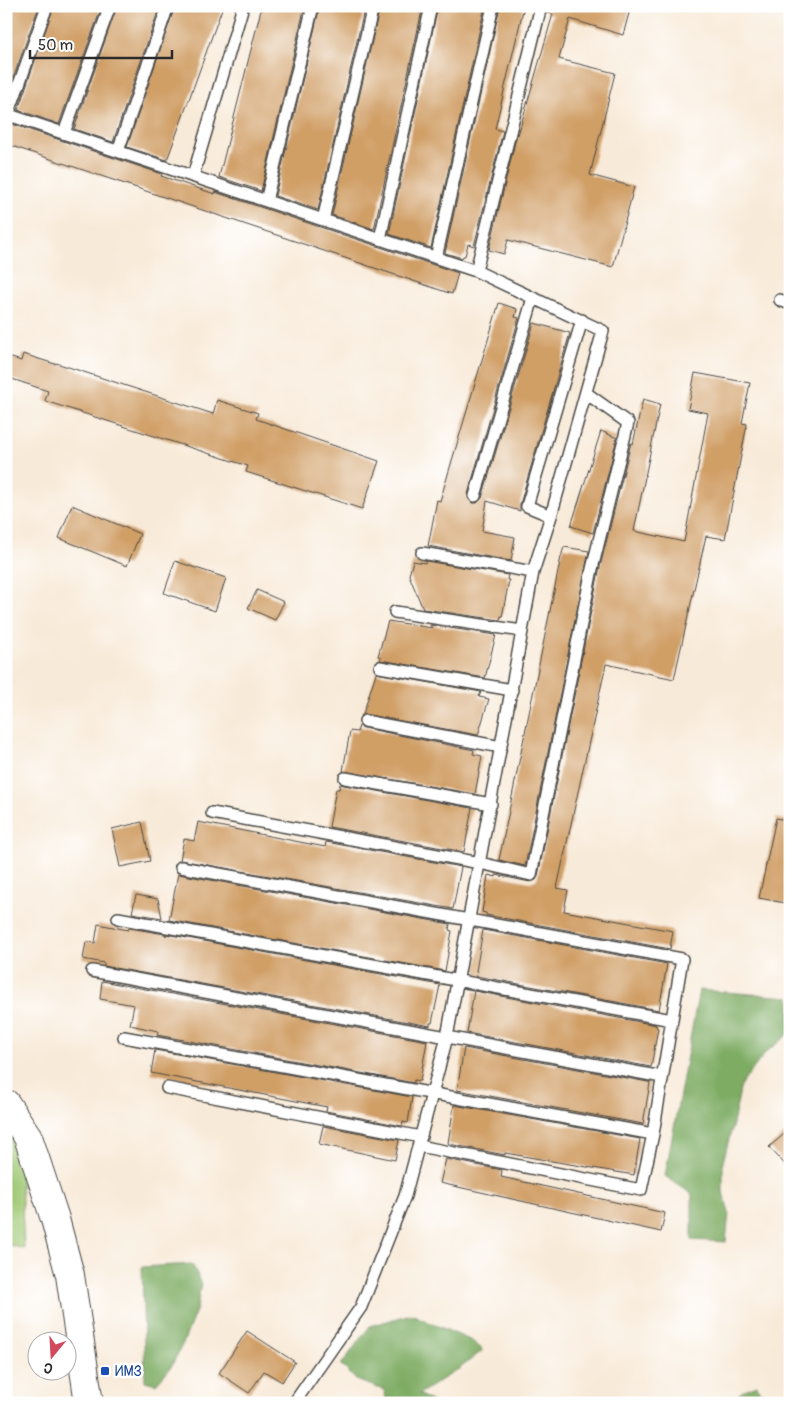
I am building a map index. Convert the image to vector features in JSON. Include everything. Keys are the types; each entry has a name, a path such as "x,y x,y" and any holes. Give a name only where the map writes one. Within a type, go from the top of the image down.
{"main road":[{"path":"6,1104 28,1137 55,1219 68,1266 88,1403"}],"lane":[{"path":"48,6 7,114 476,271 603,331 534,572 447,1037 405,1196 361,1307 294,1403"},
{"path":"64,133 110,6"},
{"path":"118,152 168,6"},
{"path":"193,176 243,6"},
{"path":"266,201 313,6"},
{"path":"323,220 373,6"},
{"path":"380,239 431,6"},
{"path":"436,258 493,6"},
{"path":"476,271 541,6"},
{"path":"475,496 533,298"},
{"path":"551,516 527,506 582,320"},
{"path":"212,813 480,863 531,875 592,569 628,423 586,392"},
{"path":"422,553 534,572"},
{"path":"396,612 522,632"},
{"path":"380,667 512,690"},
{"path":"365,721 501,747"},
{"path":"345,778 491,804"},
{"path":"167,1088 641,1190 653,1134 682,959 181,867"},
{"path":"118,918 672,1020"},
{"path":"92,971 662,1077"},
{"path":"124,1037 653,1134"}],"green space":[{"path":"699,990 790,997 790,1033 765,1053 741,1085 723,1162 723,1192 729,1213 726,1242 692,1240 692,1194 665,1176"},
{"path":"6,1119 19,1135 24,1249 6,1244"},
{"path":"192,1264 201,1282 197,1308 184,1341 171,1367 156,1384 145,1381 142,1267"},
{"path":"411,1314 472,1341 483,1350 459,1369 419,1394 434,1403 387,1403 384,1390 356,1380 341,1365 370,1326"},
{"path":"757,1385 769,1403 731,1403 742,1391"}],"building":[{"path":"6,6 39,6 6,98"},
{"path":"54,6 102,6 59,124 18,110"},
{"path":"117,6 160,6 113,142 74,129"},
{"path":"175,6 223,6 167,160 127,147"},
{"path":"262,6 305,6 261,191 219,177"},
{"path":"320,6 365,6 318,210 275,196"},
{"path":"380,6 423,6 374,229 332,215"},
{"path":"438,6 485,6 431,248 389,234"},
{"path":"500,6 524,6 495,129 503,131 474,246 468,244 465,256 462,258 445,253"},
{"path":"548,6 631,6 623,35 570,19 559,59 615,73 590,175 634,187 613,267 508,240 504,254 489,250 517,134 553,14 547,13"},
{"path":"6,122 162,174 161,176 215,194 215,192 458,273 452,294 6,144"},
{"path":"499,303 517,309 515,317 519,318 468,494 468,498 472,503 477,503 482,498 534,323 570,333 520,504 520,511 487,501 482,531 515,537 511,561 428,546 437,500 440,501"},
{"path":"23,354 213,414 217,400 258,413 256,419 379,461 362,509 246,472 248,466 45,401 48,391 6,377 6,356 21,361"},
{"path":"695,373 750,383 742,423 747,424 725,539 706,536 674,679 606,664 557,888 568,890 564,911 673,931 670,949 486,915 486,913 482,912 488,875 530,882 536,880 538,876 599,571 643,399 660,404 634,531 684,542 708,413 688,409"},
{"path":"601,431 617,438 593,533 571,526"},
{"path":"72,505 140,534 127,566 59,538"},
{"path":"564,547 589,551 525,866 499,860"},
{"path":"175,561 226,578 215,611 164,593"},
{"path":"413,561 425,563 426,561 508,575 507,580 509,580 502,617 500,620 423,609 409,575"},
{"path":"257,590 284,602 275,620 248,608"},
{"path":"388,621 496,635 485,678 380,660 381,657 378,656"},
{"path":"376,673 481,692 479,697 489,699 478,735 363,714"},
{"path":"359,726 474,750 473,754 482,756 475,794 343,771 350,731 357,732"},
{"path":"340,784 472,808 464,852 329,827 336,789 339,789"},
{"path":"776,818 790,821 790,904 759,898"},
{"path":"142,822 150,861 120,867 112,829"},
{"path":"198,822 325,847 326,842 461,867 453,909 180,860 184,839 194,841"},
{"path":"178,874 450,924 449,930 452,931 445,971 169,920"},
{"path":"136,895 158,899 162,918 132,913"},
{"path":"98,924 128,930 129,928 165,934 166,936 166,934 440,985 432,1023 430,1023 430,1026 104,966 104,963 83,959 86,942 95,943"},
{"path":"483,930 667,964 659,1010 476,976"},
{"path":"102,981 427,1041 420,1081 414,1080 414,1083 157,1035 158,1031 130,1025 134,1005 100,999"},
{"path":"474,991 656,1025 658,1028 651,1067 467,1033"},
{"path":"464,1048 648,1082 650,1083 643,1124 457,1090"},
{"path":"155,1050 412,1097 408,1123 403,1122 402,1126 326,1111 327,1107 151,1073"},
{"path":"454,1105 640,1139 634,1175 505,1153 505,1155 449,1144"},
{"path":"323,1126 399,1140 395,1160 319,1144"},
{"path":"790,1129 790,1170 769,1147"},
{"path":"446,1159 502,1170 501,1177 665,1213 661,1232 440,1183"},
{"path":"247,1331 295,1362 282,1382 264,1371 249,1393 219,1373"}],"place":[{"name":"ИМЗ","path":"105,1371"}]}
